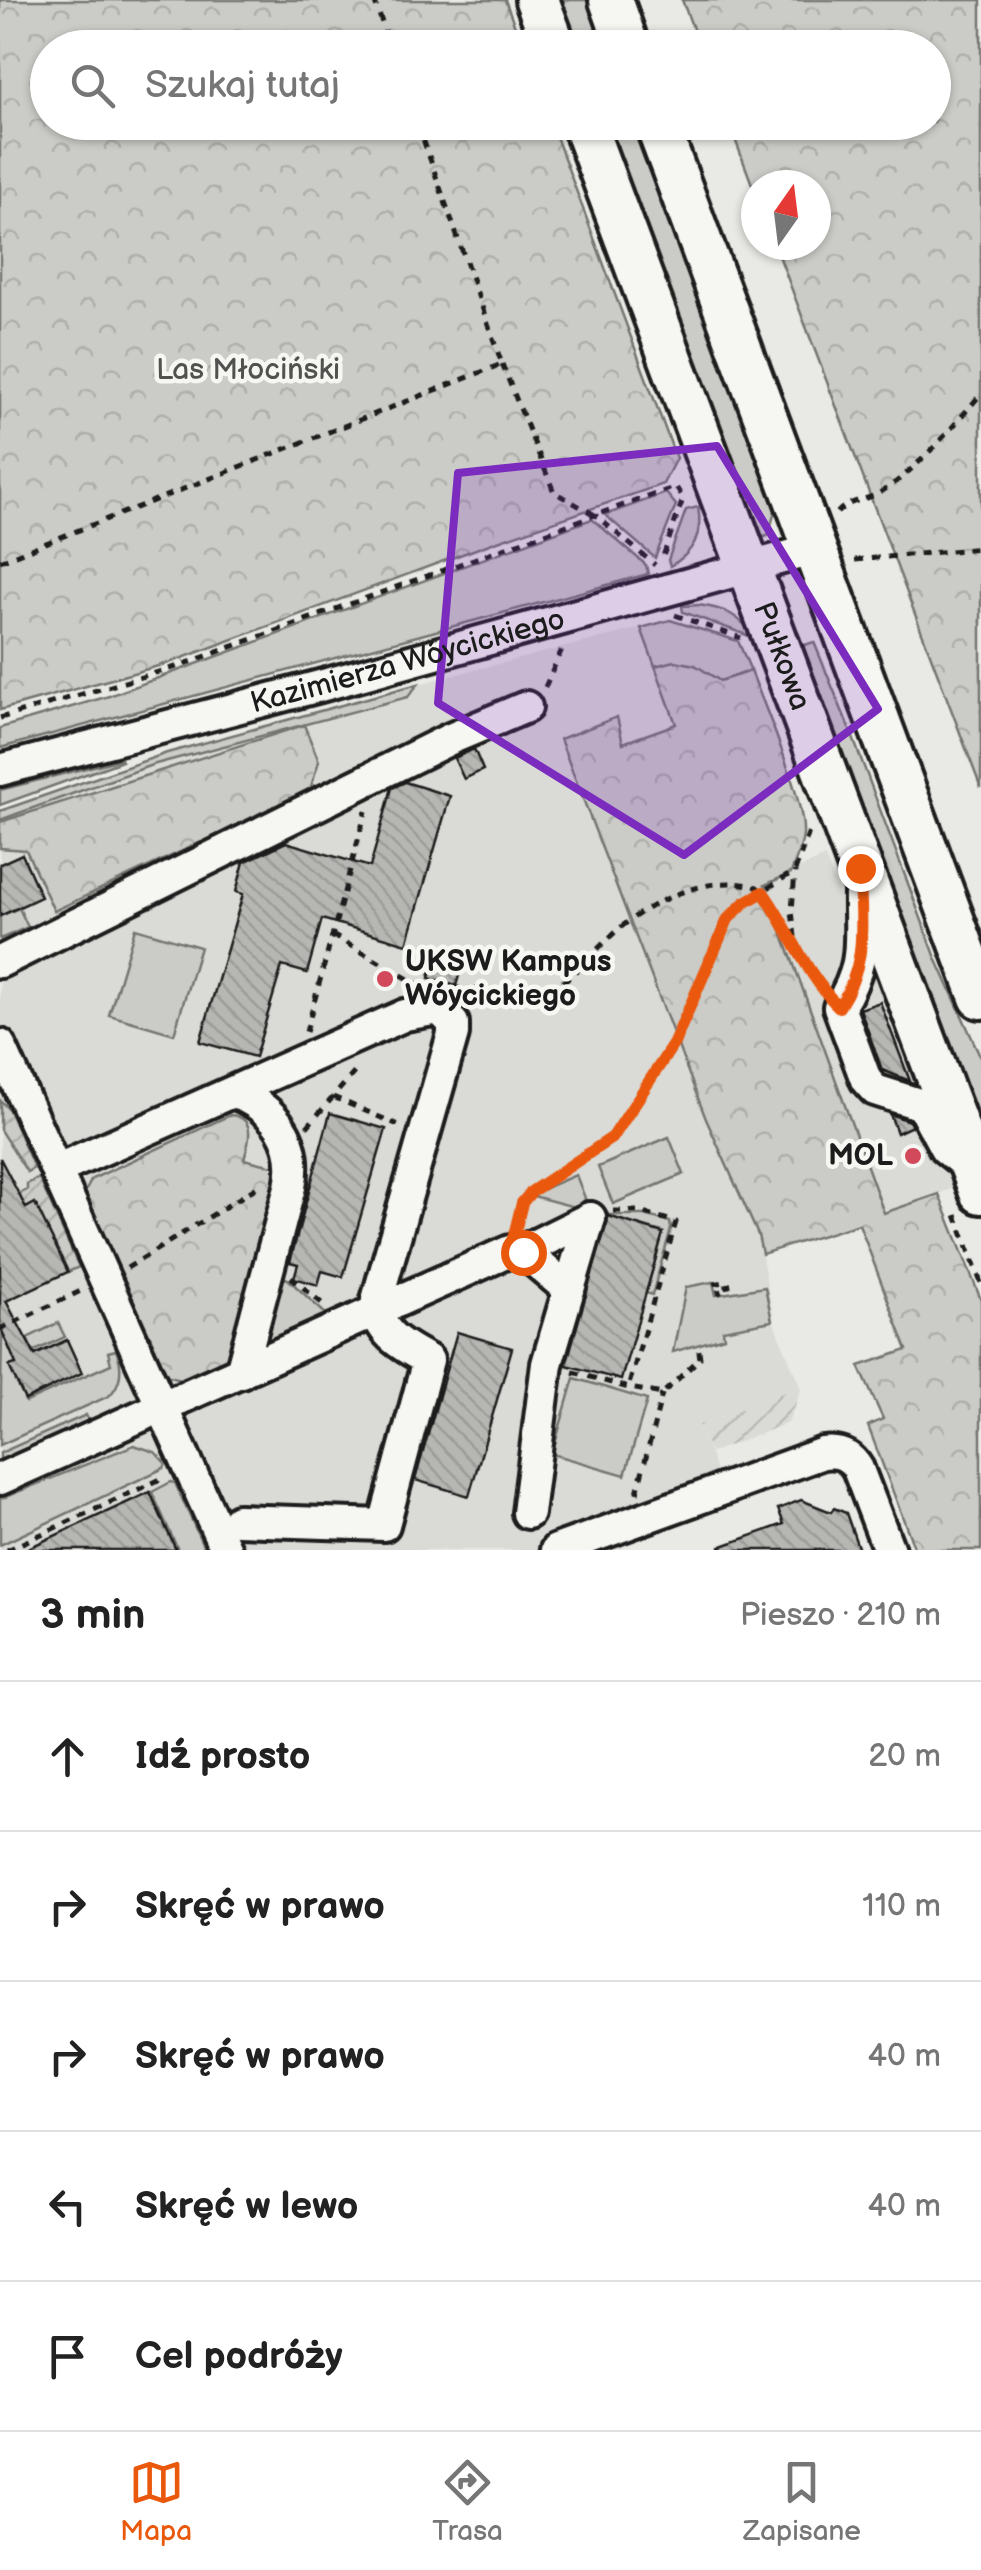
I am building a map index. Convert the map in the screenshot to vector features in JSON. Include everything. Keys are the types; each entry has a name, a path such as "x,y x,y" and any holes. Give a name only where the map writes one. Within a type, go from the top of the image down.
{"highway":[{"path":"538,0 549,30"},
{"path":"611,0 622,30"},
{"name":"Pułkowa","path":"590,140 977,1181"},
{"path":"663,140 829,543 981,997"}],"street":[{"name":"Kazimierza Wóycickiego","path":"0,770 320,686 829,543"},
{"path":"0,962 450,739 526,707"},
{"path":"860,868 862,956 839,1007 866,1080 875,1090 922,1104 945,1148 977,1181"},
{"path":"56,1170 404,1015 431,1008 444,1012 452,1023 453,1034 376,1313 392,1337 428,1360 384,1525 238,1520"},
{"path":"0,1045 226,1550"},
{"path":"233,1092 259,1103 273,1115 289,1144 293,1172 240,1372"},
{"path":"0,1479 590,1218"},
{"path":"528,1513 546,1364 590,1218"},
{"path":"516,1251 569,1290"},
{"path":"556,1550 824,1453 844,1455 858,1469 889,1550"}],"path":[{"path":"374,0 385,30"},
{"path":"0,718 176,667 595,515 676,487 683,500 658,568 595,515 554,492 502,364 423,140"},
{"path":"0,561 502,364"},
{"path":"981,394 939,442 880,493 842,507 829,543 981,548"},
{"path":"672,614 743,638"},
{"path":"526,707 547,684 565,643"},
{"path":"297,1064 375,776"},
{"path":"799,948 792,911 796,871 809,840 812,820"},
{"path":"516,1251 522,1203 531,1192 613,1137 674,1043 728,919 744,903 796,871"},
{"path":"442,988 524,993 552,988 635,916 662,902 718,884 749,885 763,892 819,988 839,1007"},
{"path":"333,1097 424,1136"},
{"path":"120,1273 268,1180 293,1172"},
{"path":"622,1200 630,1211"},
{"path":"590,1218 592,1212 630,1211 676,1222 628,1388"},
{"path":"270,1259 346,1326"},
{"path":"714,1284 728,1280 728,1286 718,1288 720,1295"},
{"path":"0,1329 92,1286"},
{"path":"642,1306 650,1308"},
{"path":"630,1523 662,1394 700,1358 698,1344"},
{"path":"546,1364 662,1394"},
{"path":"7,1550 168,1476"}],"highlighted area":[{"path":"717,446 878,709 684,855 438,703 458,473"}],"shaded area":[{"name":"UKSW Kampus Wóycickiego","path":"641,628 828,1139 736,1186 758,1235 774,1323 800,1386 699,1425 720,1482 539,1550 0,1550 0,820 152,765 407,697 418,684"},
{"path":"825,857 849,922 872,926 923,1074 953,1188 885,1214 765,884"},
{"path":"800,1386 788,1423 710,1453 699,1425"}],"green space":[{"name":"Las Młociński","path":"0,0 505,0 516,30 30,30 30,140 557,140 676,458 663,484 169,663 0,710"},
{"path":"553,0 594,0 605,30 564,30"},
{"path":"682,0 981,0 981,788 781,260 831,260 831,170 747,170 735,140 951,140 951,30 693,30"},
{"path":"605,140 646,140 775,496 768,536 757,539"},
{"path":"666,493 676,505 655,558 605,515"},
{"path":"698,507 695,541 670,566 668,560 686,510"},
{"path":"592,519 646,565 648,574 0,748 0,728 109,696"},
{"path":"698,605 731,614 755,638 683,612 682,606"},
{"path":"670,620 738,641 751,671 720,681 689,665 655,666 641,628"},
{"path":"814,642 936,958 981,1058 981,1148 795,648"},
{"path":"675,661 695,665 720,681 751,671 783,754 802,820 802,840 791,873 765,885 884,1213 939,1194 981,1300 981,1550 915,1550 868,1426 883,1419 859,1366 907,1350 859,1224 762,1254 758,1235 706,1119 560,739 617,717 623,743 676,724 655,666"},
{"path":"418,684 408,697 152,765 0,820 0,811 167,753"},
{"path":"304,725 319,761 308,796 207,849 201,842 54,911 26,850 0,848 0,822"},
{"path":"122,761 0,805 0,790"},
{"path":"19,908 28,927 0,939 0,916"},
{"path":"135,928 200,947 174,1034 109,1015"},
{"path":"0,1100 9,1110 34,1168 27,1172 0,1130"},
{"path":"230,1115 244,1120 249,1131 244,1159 285,1169 229,1363 184,1380 166,1375 85,1192 92,1179"},
{"path":"669,1137 684,1174 613,1204 598,1167"},
{"path":"576,1175 585,1198 582,1209 533,1196 535,1192"},
{"path":"39,1178 79,1267 68,1272 35,1204 25,1208 19,1194"},
{"path":"604,1215 644,1215 670,1222 652,1295 646,1293 663,1232 609,1217 598,1254 590,1252"},
{"path":"276,1276 288,1279 331,1319 254,1354"},
{"path":"713,1282 716,1295 765,1287 772,1321 723,1330 724,1337 673,1352 686,1287"},
{"path":"58,1323 65,1337 33,1352 27,1338"},
{"path":"2,1333 17,1363 10,1367 26,1402 111,1364 108,1352 116,1350 120,1363 117,1386 109,1396 0,1445"},
{"path":"574,1378 647,1400 625,1475 552,1454"},
{"path":"86,1415 89,1422 0,1461 0,1453"},
{"path":"134,1445 155,1452 166,1464 164,1468 0,1545 0,1499"},
{"path":"175,1483 205,1550 178,1550 152,1492"}],"building":[{"path":"474,749 483,770 464,779 454,758"},
{"path":"405,782 450,796 407,944 322,919 307,973 282,966 255,1057 200,1042 243,894 236,892 244,862 286,842 370,867 392,788"},
{"path":"22,854 41,897 0,916 0,864"},
{"path":"435,957 462,965 456,986 429,978"},
{"path":"880,1002 910,1081 882,1070 860,1009"},
{"path":"330,1113 386,1129 343,1277 322,1271 318,1285 294,1278 298,1264 290,1262"},
{"path":"890,1114 909,1121 912,1126 897,1133"},
{"path":"0,1158 26,1208 35,1203 68,1272 6,1301 35,1355 67,1340 82,1373 25,1400 9,1366 16,1364 0,1326"},
{"path":"608,1216 663,1233 621,1380 566,1365"},
{"path":"457,1332 512,1348 469,1496 415,1480"},
{"path":"150,1492 176,1550 24,1550"},
{"path":"801,1500 831,1512 834,1508 846,1513 859,1550 720,1550 784,1524 778,1509"}],"place":[{"name":"UKSW Kampus Wóycickiego","path":"385,979"},
{"name":"MOL","path":"913,1156"}],"route":[{"path":"523,1252 510,1251 522,1203 543,1181 613,1137 674,1043 728,919 744,903 763,892 819,988 839,1007 862,956 860,868"}]}
